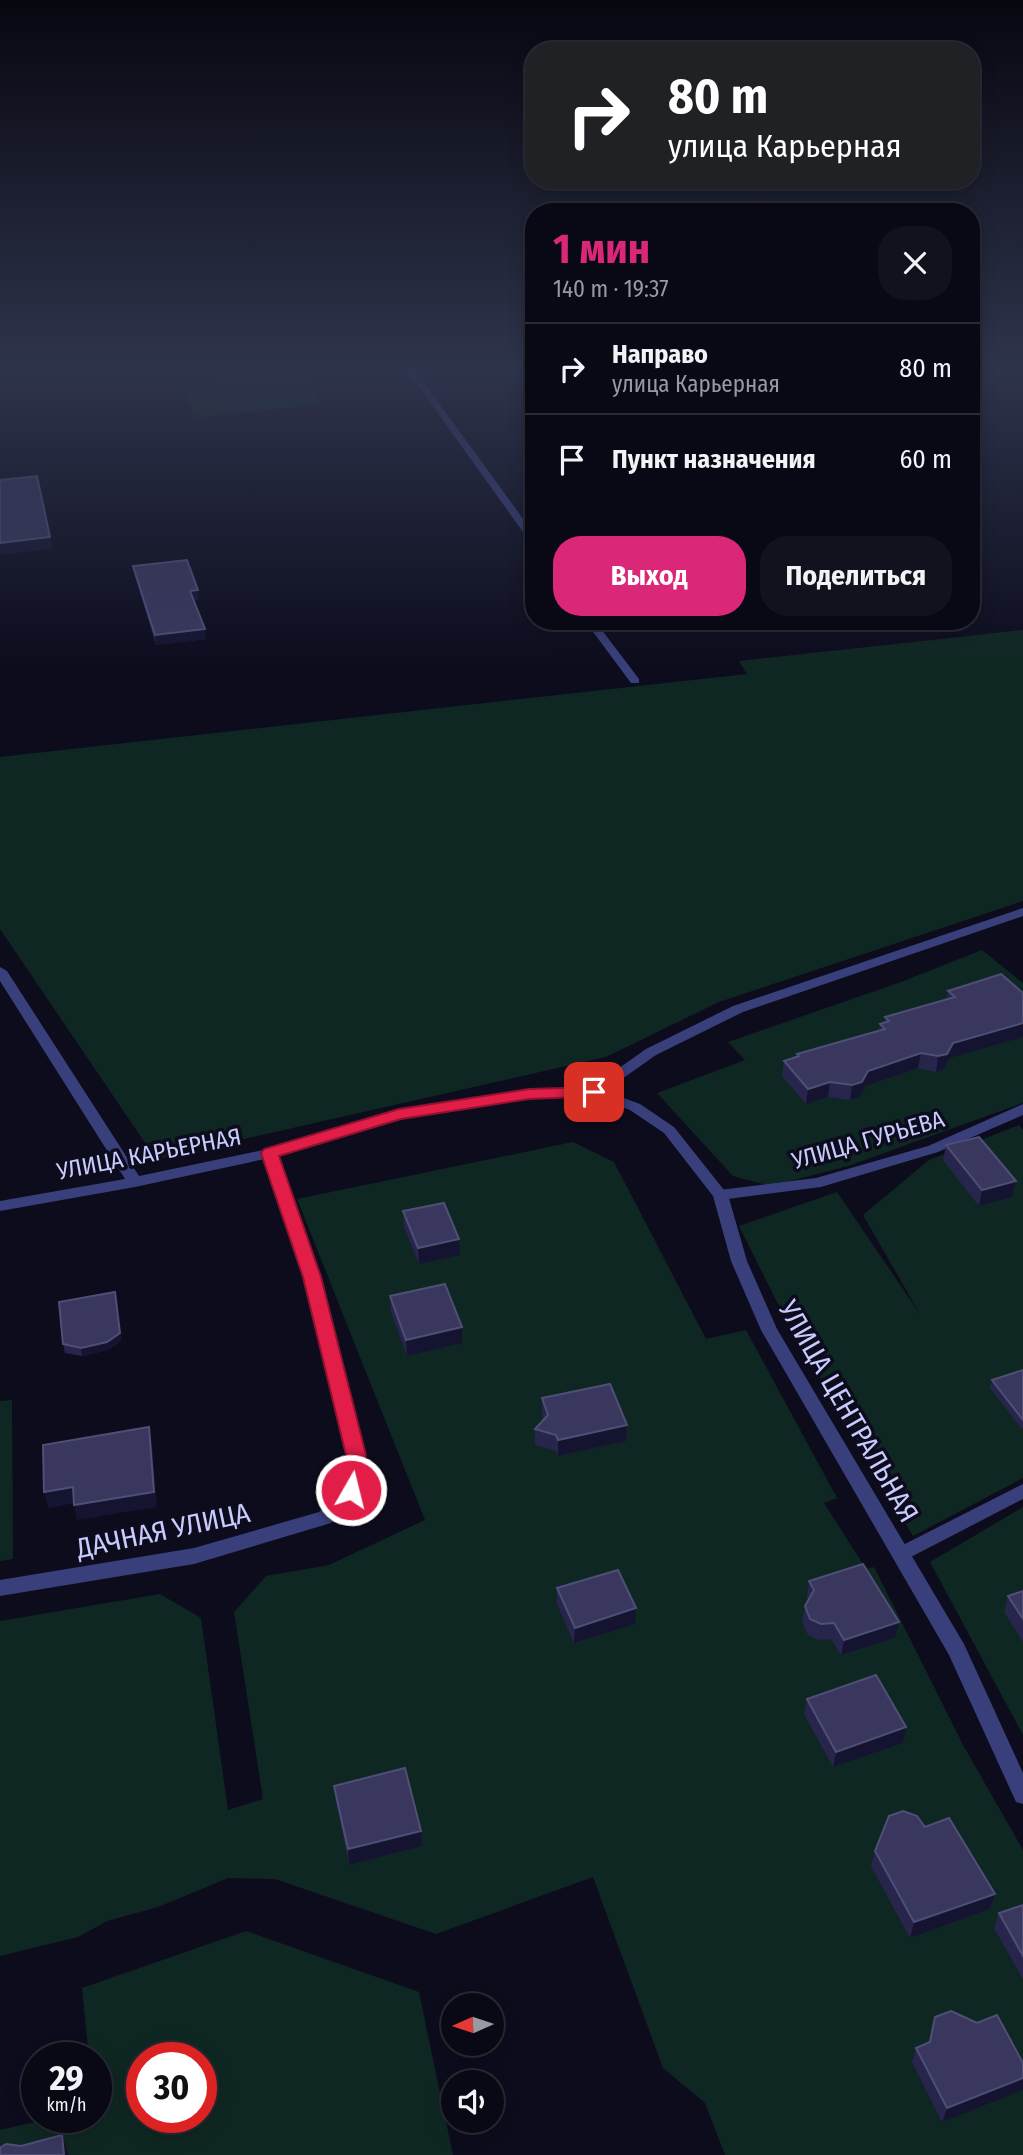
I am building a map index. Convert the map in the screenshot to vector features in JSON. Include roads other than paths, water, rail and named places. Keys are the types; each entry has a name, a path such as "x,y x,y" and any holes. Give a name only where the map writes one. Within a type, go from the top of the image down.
{"street":[{"path":"480,467 525,528"},
{"path":"597,630 635,681"},
{"path":"594,1092 651,1052 738,1009 1023,912"},
{"path":"0,971 135,1182"},
{"name":"УЛИЦА КАРЬЕРНАЯ","path":"0,1206 135,1182 270,1153 399,1114 529,1094 594,1092"},
{"name":"УЛИЦА ЦЕНТРАЛЬНАЯ","path":"594,1092 635,1107 669,1129 720,1195 739,1261 769,1331 957,1650 1023,1795"},
{"name":"УЛИЦА ГУРЬЕВА","path":"720,1195 817,1183 933,1149 1023,1109"},
{"name":"ДАЧНАЯ УЛИЦА","path":"0,1588 194,1556 325,1518 351,1490 356,1455 312,1277 270,1153"},
{"path":"901,1554 1023,1491"}]}
